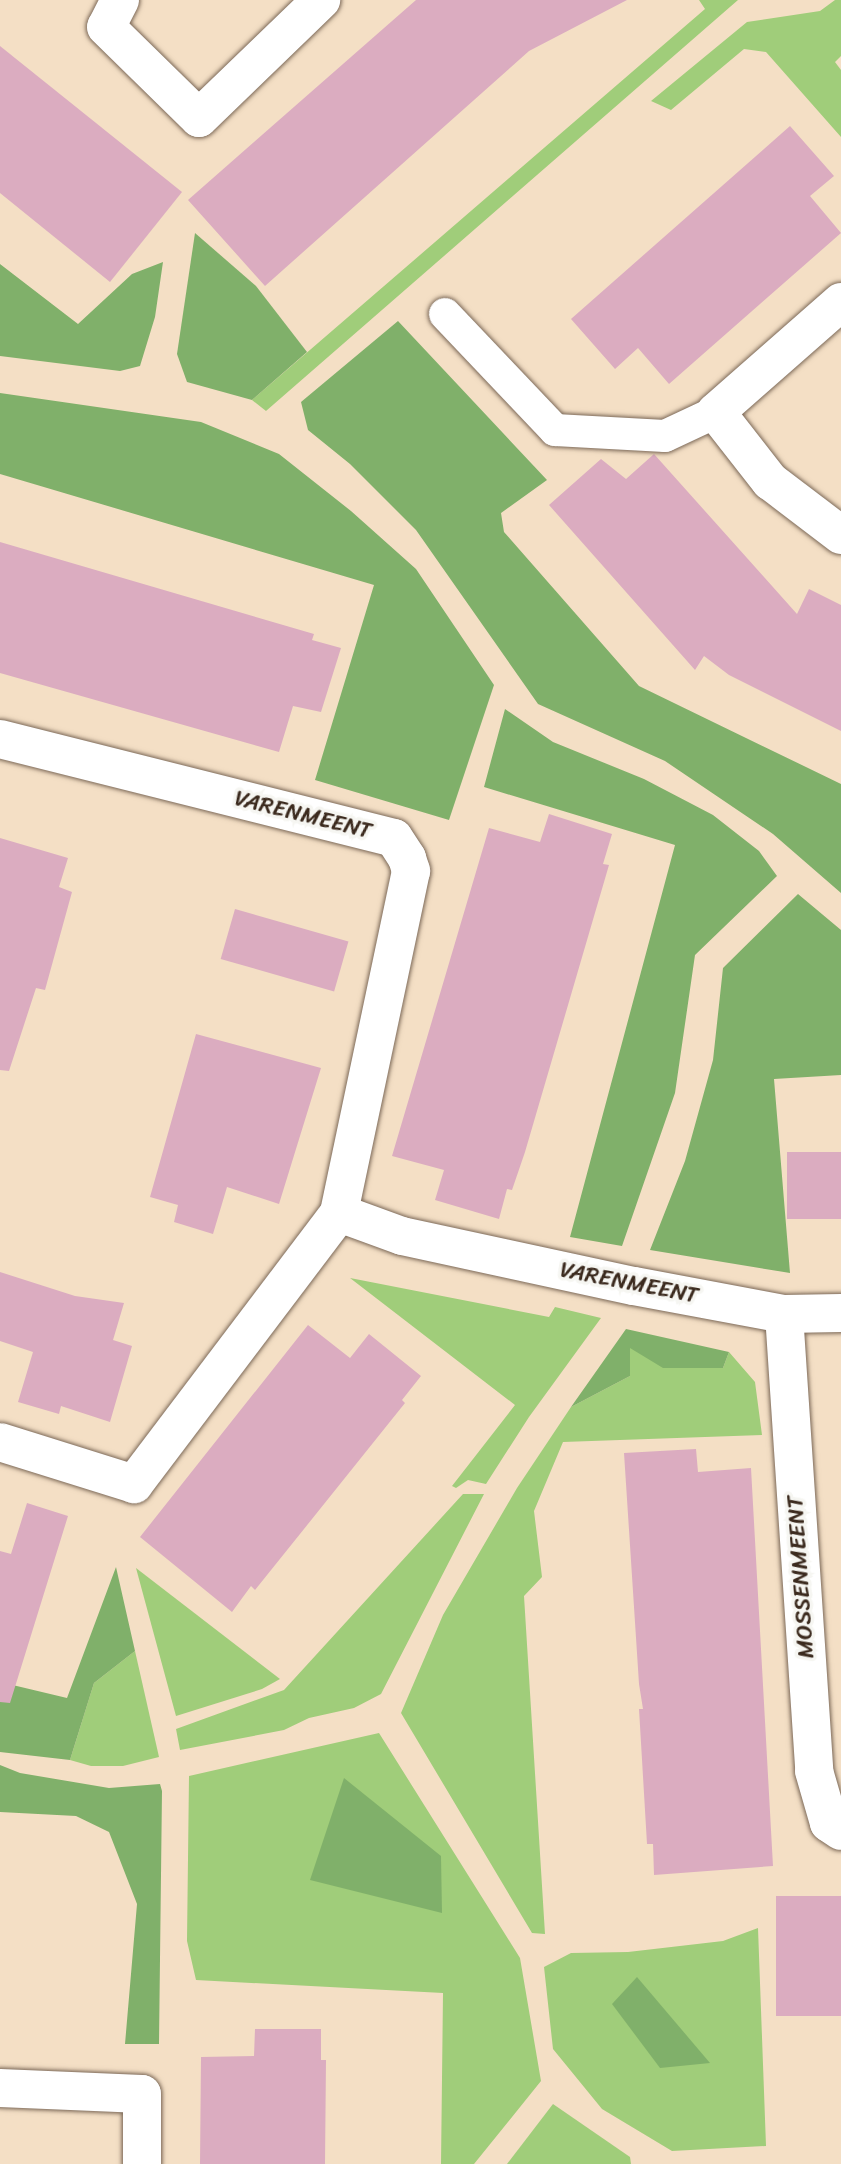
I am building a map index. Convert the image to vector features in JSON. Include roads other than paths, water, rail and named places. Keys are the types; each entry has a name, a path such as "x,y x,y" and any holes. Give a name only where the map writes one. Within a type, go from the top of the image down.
{"street":[{"path":"120,0 106,27 199,118 321,0"},
{"path":"841,302 716,412 770,481 841,535"},
{"name":"VARENMEENT","path":"0,739 394,838 407,858 411,871 339,1213 134,1485 0,1442"},
{"name":"VARENMEENT","path":"339,1213 402,1236 784,1314 841,1313"},
{"name":"MOSSENMEENT","path":"784,1314 814,1771 829,1823 841,1831"},
{"path":"0,2088 142,2094 142,2164"}],"lane":[{"path":"445,314 555,430 665,436 716,412"}]}
